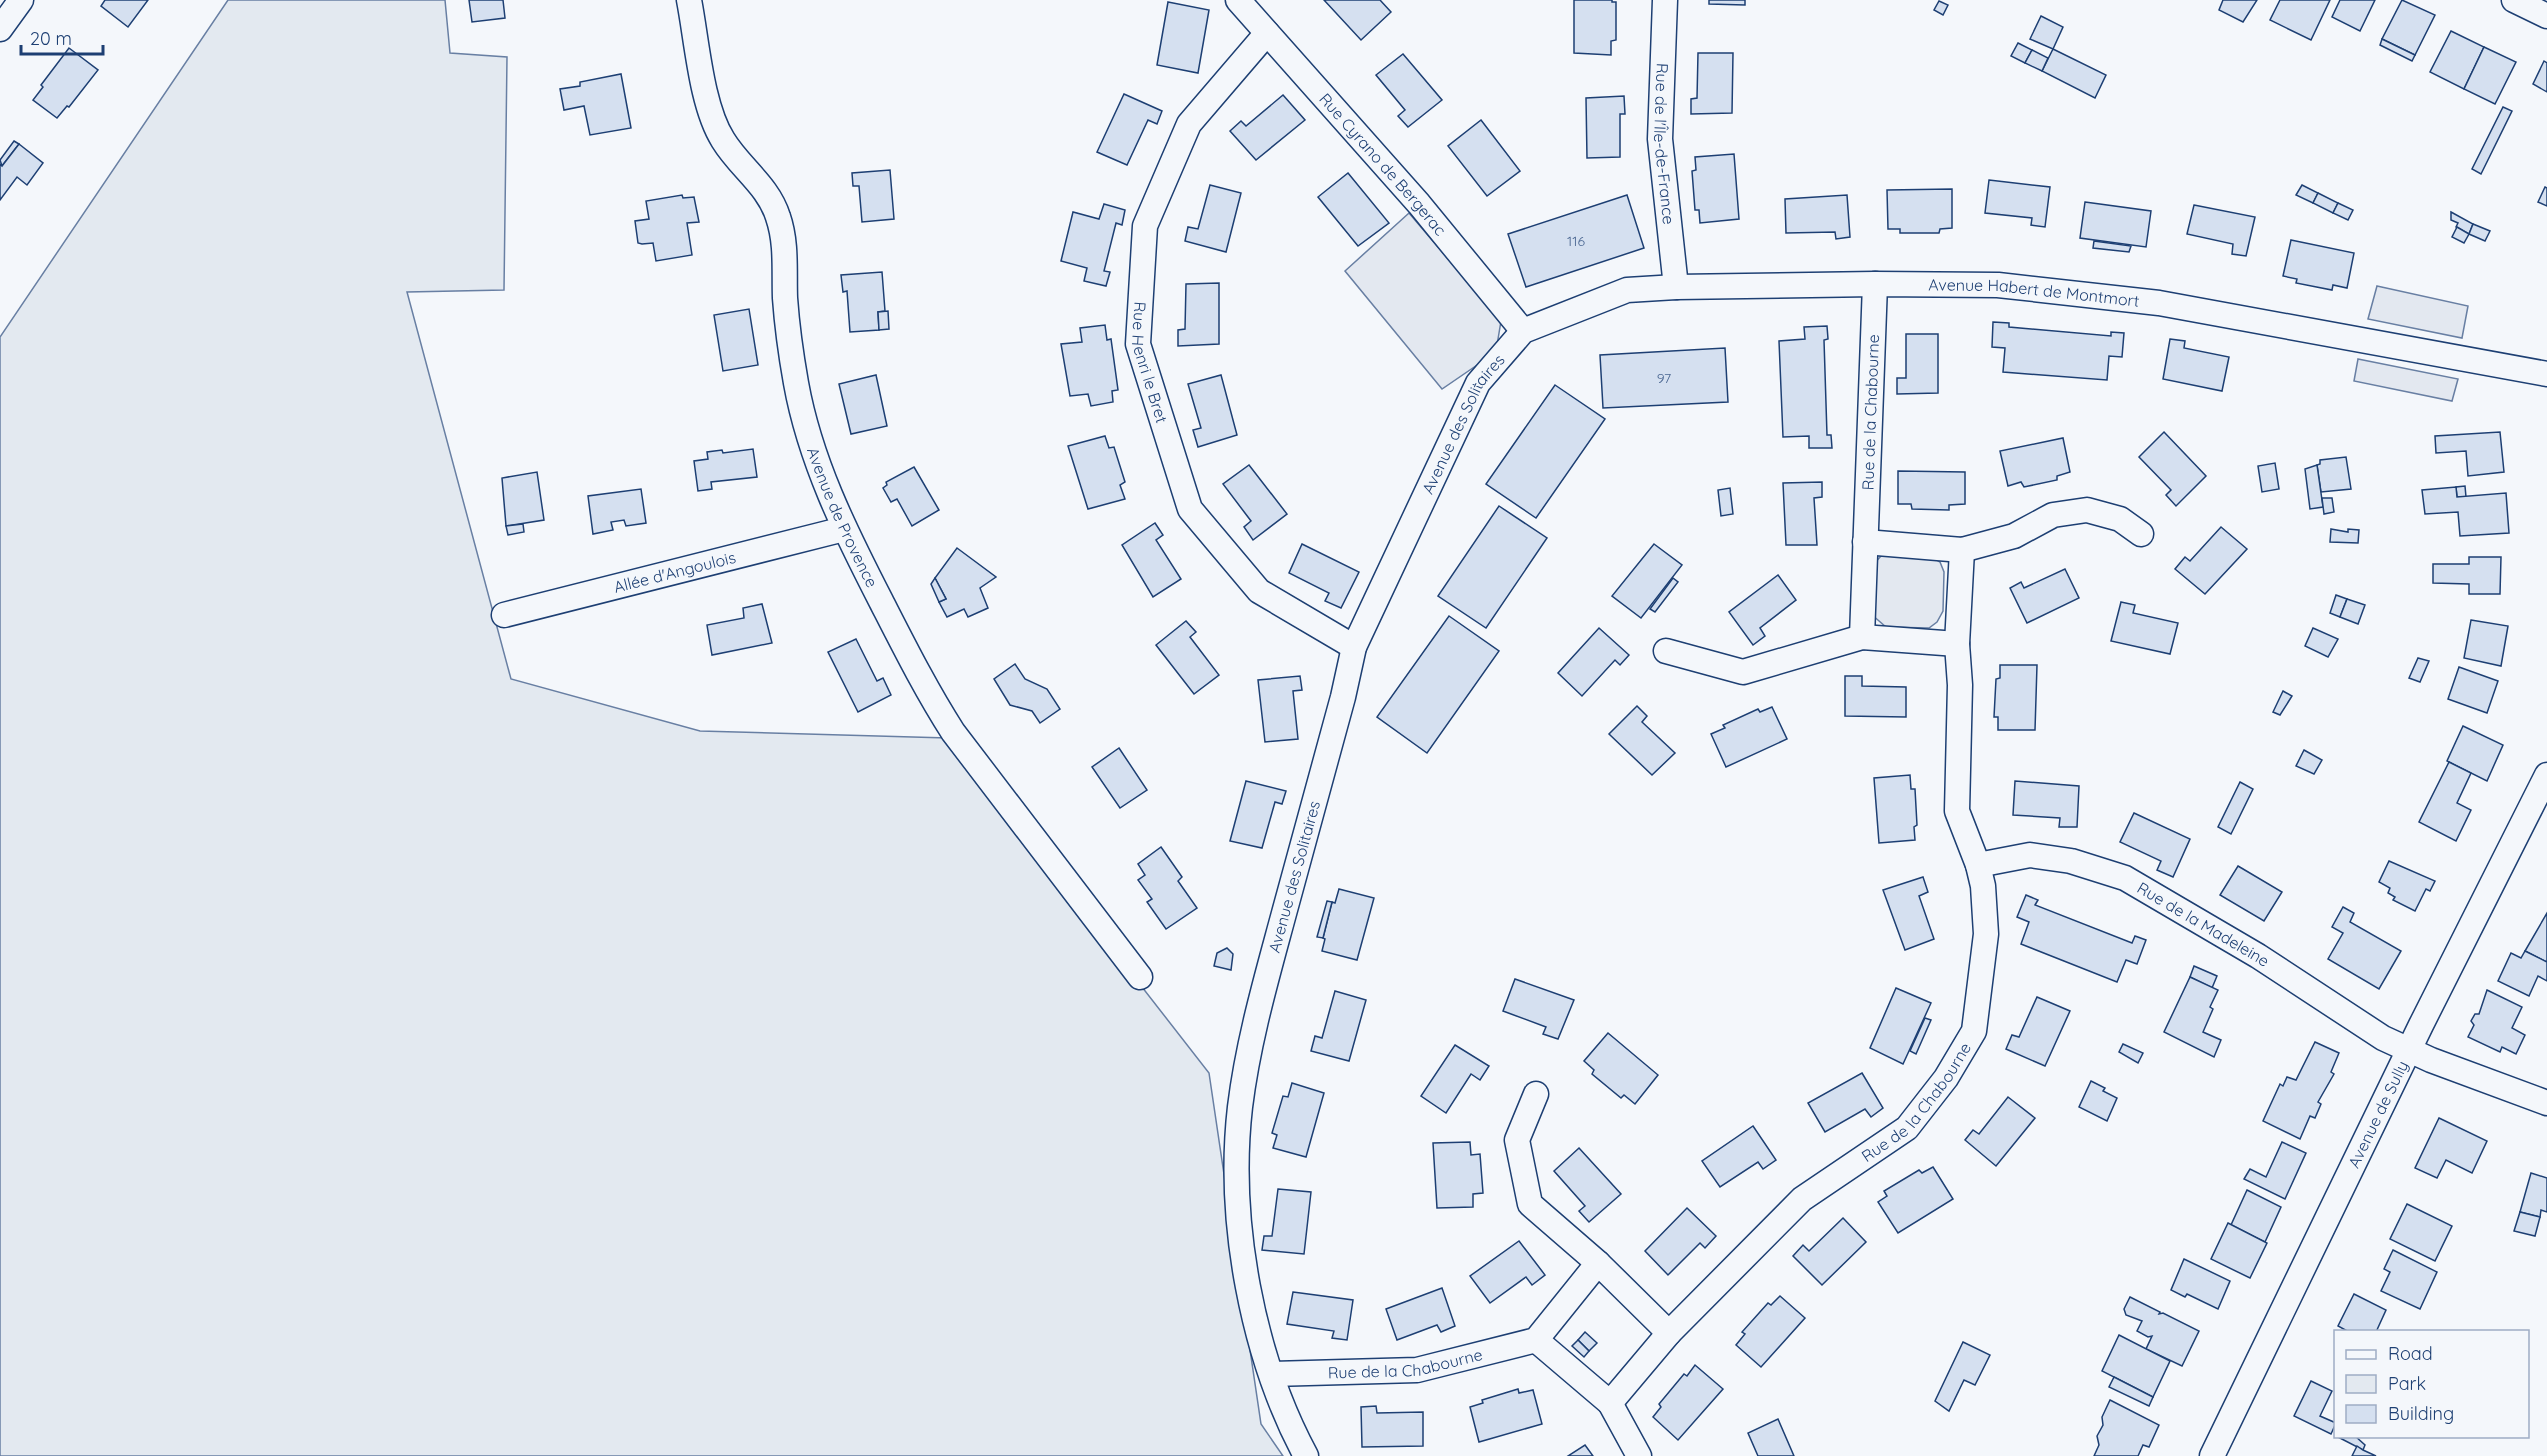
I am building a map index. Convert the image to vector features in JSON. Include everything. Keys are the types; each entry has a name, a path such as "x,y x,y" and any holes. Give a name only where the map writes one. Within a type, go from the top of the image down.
{"street":[{"path":"0,29 21,0"},
{"name":"Avenue de Provence","path":"690,0 707,98 714,122 724,142 762,185 779,217 783,237 785,297 796,384 820,471 844,529 929,694 953,732 1140,978"},
{"name":"Rue Cyrano de Bergerac","path":"1238,0 1419,204 1523,332"},
{"name":"Rue de l'Île-de-France","path":"1665,0 1660,139 1676,286"},
{"path":"2514,0 2547,16"},
{"name":"Rue Henri le Bret","path":"1268,33 1189,124 1145,226 1138,344 1190,509 1259,591 1354,647"},
{"name":"Rue de la Chabourne","path":"1862,637 1875,284"},
{"name":"Avenue Habert de Montmort","path":"1523,332 1627,290 1676,286 1998,285 2159,303 2547,374"},
{"name":"Avenue des Solitaires","path":"1306,1456 1272,1374 1253,1311 1241,1240 1237,1197 1240,1109 1255,1020 1343,697 1354,647 1478,383 1523,332"},
{"path":"1865,542 1962,550 2014,536 2053,515 2087,510 2120,519 2141,534"},
{"name":"Allée d'Angoulois","path":"504,615 844,529"},
{"name":"Rue de la Chabourne","path":"1610,1403 1669,1333 1802,1199 1907,1128 1946,1078 1974,1031 1986,934 1983,886 1978,865 1957,811 1960,685 1957,644 1962,550"},
{"path":"1666,651 1743,672 1862,637 1957,644"},
{"name":"Avenue de Sully","path":"2212,1456 2409,1051 2547,775"},
{"name":"Rue de la Madeleine","path":"1978,865 2030,855 2071,861 2125,878 2258,956 2383,1038 2409,1051 2547,1103"},
{"path":"1536,1094 1517,1140 1530,1204 1598,1263 1669,1333"},
{"path":"1598,1263 1536,1340 1610,1403 1639,1456"},
{"name":"Rue de la Chabourne","path":"1272,1374 1417,1370 1536,1340"}],"green space":[{"path":"228,0 445,0 450,53 507,57 504,290 407,292 511,679 700,731 948,738 1209,1073 1261,1424 1283,1456 0,1456 0,337"}],"shaded area":[{"path":"1409,213 1501,321 1497,345 1483,361 1442,389 1345,271"},
{"path":"2377,286 2468,306 2462,338 2368,319"},
{"path":"2358,359 2458,379 2452,401 2354,381"},
{"path":"1891,553 1929,555 1940,562 1944,572 1943,611 1937,622 1929,628 1886,627 1871,614 1872,566 1881,556"}],"building":[{"path":"105,0 148,0 128,27 101,6"},
{"path":"469,0 503,0 505,18 472,22"},
{"path":"1324,0 1380,0 1391,12 1361,40"},
{"path":"1574,0 1612,0 1616,2 1616,40 1611,41 1611,55 1574,53"},
{"path":"1709,0 1745,0 1745,5 1709,4"},
{"path":"2223,0 2257,0 2243,22 2219,10"},
{"path":"2280,0 2330,0 2311,40 2270,20"},
{"path":"2340,0 2375,0 2360,31 2332,17"},
{"path":"2402,0 2435,15 2415,55 2382,39"},
{"path":"1939,1 1948,5 1943,15 1934,10"},
{"path":"1168,2 1209,10 1198,73 1157,65"},
{"path":"2041,16 2063,27 2053,49 2030,39"},
{"path":"2451,31 2484,47 2464,89 2430,72"},
{"path":"2382,39 2415,55 2412,61 2380,45"},
{"path":"2018,43 2032,50 2025,63 2011,56"},
{"path":"2484,47 2516,62 2495,104 2464,89"},
{"path":"69,48 98,70 69,107 67,106 57,118 33,100 43,87 41,85"},
{"path":"2053,49 2106,75 2095,98 2042,71"},
{"path":"2032,50 2048,58 2042,71 2025,63"},
{"path":"1698,53 1733,53 1732,113 1691,114 1691,99 1697,98"},
{"path":"1403,54 1442,100 1408,127 1398,116 1405,110 1376,75"},
{"path":"2544,61 2547,63 2547,92 2533,84"},
{"path":"621,74 631,128 590,135 584,106 564,110 560,89 580,86 580,82"},
{"path":"1124,94 1162,111 1157,124 1148,120 1127,165 1097,152"},
{"path":"1283,95 1305,120 1256,160 1230,131 1241,121 1246,126"},
{"path":"1624,96 1625,114 1620,114 1620,157 1587,158 1586,98"},
{"path":"2503,107 2512,111 2481,174 2472,169"},
{"path":"1481,120 1520,171 1487,196 1448,146"},
{"path":"14,141 19,144 2,166 0,160"},
{"path":"19,144 43,163 27,185 17,177 0,200 0,164 2,166"},
{"path":"1734,154 1739,219 1700,223 1699,210 1695,210 1692,171 1696,170 1695,157"},
{"path":"890,170 894,219 862,222 859,186 853,186 852,173"},
{"path":"1348,173 1389,223 1358,246 1318,197"},
{"path":"1989,180 2050,187 2045,227 2031,225 2032,218 1985,213"},
{"path":"1210,185 1241,193 1226,252 1185,241 1188,227 1198,229"},
{"path":"2302,185 2318,193 2313,203 2296,195"},
{"path":"2545,187 2547,188 2547,206 2538,202"},
{"path":"1952,189 1952,228 1940,229 1939,233 1900,233 1900,229 1888,229 1887,190"},
{"path":"2318,193 2338,203 2333,213 2313,203"},
{"path":"682,195 683,198 694,197 699,222 687,223 692,255 656,261 653,243 638,243 635,221 649,219 646,201"},
{"path":"1627,195 1644,248 1526,287 1508,234"},
{"path":"1847,195 1850,237 1836,239 1835,232 1786,233 1785,199"},
{"path":"2085,202 2151,211 2146,247 2080,238"},
{"path":"2338,203 2353,210 2348,220 2333,213"},
{"path":"1104,204 1125,210 1122,225 1116,223 1104,271 1110,272 1106,286 1084,281 1087,268 1061,261 1073,212 1099,219"},
{"path":"2194,205 2255,217 2246,256 2232,254 2233,244 2187,234"},
{"path":"2451,212 2473,224 2469,234 2456,227 2458,223 2451,220"},
{"path":"2473,224 2490,231 2485,241 2469,234"},
{"path":"2457,227 2469,234 2464,243 2452,237"},
{"path":"2291,240 2354,253 2347,288 2333,285 2332,290 2296,283 2297,279 2283,276"},
{"path":"2094,241 2131,246 2129,252 2093,248"},
{"path":"882,272 885,311 878,312 879,330 850,332 847,291 843,292 841,275"},
{"path":"1219,283 1219,344 1178,346 1178,330 1185,329 1186,284"},
{"path":"749,309 758,365 723,371 714,315"},
{"path":"888,311 889,329 879,330 878,312"},
{"path":"1993,322 2009,323 2009,327 2111,336 2111,332 2124,333 2122,357 2109,356 2107,380 2003,372 2005,348 1992,347"},
{"path":"1105,325 1107,340 1111,339 1118,390 1112,391 1113,402 1091,406 1088,394 1070,396 1061,344 1082,342 1080,328"},
{"path":"1827,326 1828,339 1824,340 1827,435 1831,435 1832,448 1809,448 1809,436 1783,437 1779,341 1805,339 1804,327"},
{"path":"1906,334 1938,334 1938,393 1897,394 1897,378 1906,378"},
{"path":"2170,339 2185,341 2184,348 2229,357 2222,391 2163,379"},
{"path":"1725,348 1728,402 1603,408 1600,355"},
{"path":"876,375 887,426 851,434 839,384"},
{"path":"1221,375 1237,435 1198,447 1193,430 1201,428 1188,384"},
{"path":"1555,385 1605,419 1536,518 1486,484"},
{"path":"2164,432 2206,476 2176,506 2166,495 2171,490 2139,457"},
{"path":"2500,432 2504,472 2468,476 2466,451 2436,453 2435,436"},
{"path":"1105,436 1109,448 1114,447 1125,482 1120,485 1125,499 1088,509 1068,446"},
{"path":"2063,438 2070,472 2057,476 2057,480 2024,487 2021,482 2008,486 2000,451"},
{"path":"753,449 757,477 711,482 712,489 698,491 694,461 708,459 707,452 722,450 723,453"},
{"path":"2346,457 2351,489 2321,492 2317,465 2320,464 2320,460"},
{"path":"2275,463 2279,489 2262,492 2258,466"},
{"path":"1249,465 1287,514 1253,540 1244,527 1251,521 1223,484"},
{"path":"2317,465 2323,507 2310,509 2305,469"},
{"path":"914,467 939,510 912,526 897,499 891,502 883,488 887,485 886,482"},
{"path":"1898,471 1965,472 1965,504 1949,505 1949,510 1912,509 1911,504 1898,504"},
{"path":"537,472 544,520 506,526 502,478"},
{"path":"1822,482 1822,497 1814,498 1817,545 1786,545 1783,483"},
{"path":"2465,486 2466,497 2457,497 2456,487"},
{"path":"2456,487 2457,497 2506,493 2509,533 2460,536 2458,512 2425,514 2422,490"},
{"path":"1730,488 1733,514 1721,516 1718,490"},
{"path":"641,489 646,523 626,526 624,520 611,522 613,530 593,534 588,496"},
{"path":"2322,498 2332,498 2334,512 2324,514"},
{"path":"1499,506 1547,538 1486,628 1438,596"},
{"path":"1155,523 1163,535 1156,540 1181,579 1153,597 1122,545"},
{"path":"523,524 524,532 508,535 506,526"},
{"path":"2221,527 2247,549 2205,594 2175,569 2185,557 2190,561"},
{"path":"2331,529 2348,532 2348,529 2359,530 2358,543 2330,542"},
{"path":"1302,544 1359,572 1341,608 1325,601 1329,593 1289,573"},
{"path":"1654,544 1682,565 1641,618 1612,596"},
{"path":"957,548 996,577 980,588 988,608 968,617 964,609 947,617 939,602 946,599 935,578"},
{"path":"2469,557 2501,557 2500,594 2469,594 2469,584 2433,583 2433,564 2469,564"},
{"path":"2065,569 2079,598 2027,623 2010,588 2021,582 2024,588"},
{"path":"1778,575 1796,600 1760,628 1765,636 1753,645 1729,612"},
{"path":"935,578 946,599 939,602 931,584"},
{"path":"1673,578 1678,582 1655,612 1650,609"},
{"path":"2336,595 2347,599 2340,617 2330,613"},
{"path":"2347,599 2365,605 2358,624 2340,617"},
{"path":"2121,602 2135,605 2133,613 2178,623 2170,654 2111,641"},
{"path":"762,604 772,643 712,655 707,625 744,618 743,608"},
{"path":"1449,616 1499,651 1427,753 1377,717"},
{"path":"2471,620 2508,626 2501,666 2464,658"},
{"path":"1186,621 1196,632 1190,637 1219,675 1194,694 1156,645"},
{"path":"1599,628 1629,655 1620,665 1615,660 1582,696 1558,673"},
{"path":"2313,628 2338,639 2328,657 2305,646"},
{"path":"856,639 877,681 883,678 891,695 858,712 828,652"},
{"path":"2418,658 2429,661 2420,682 2409,678"},
{"path":"1015,664 1025,679 1047,689 1060,709 1040,723 1032,711 1010,705 994,679"},
{"path":"2000,665 2037,665 2035,730 1998,730 1998,717 1994,717 1996,679 2000,678"},
{"path":"2459,667 2498,681 2487,713 2448,699"},
{"path":"1300,676 1302,690 1293,691 1298,739 1265,742 1258,680"},
{"path":"1845,676 1862,676 1862,686 1906,687 1906,717 1845,716"},
{"path":"2283,691 2292,696 2280,715 2273,712"},
{"path":"1637,706 1647,716 1642,722 1675,753 1652,775 1609,734"},
{"path":"1772,707 1787,739 1726,767 1711,734 1725,728 1723,725 1758,709 1760,712"},
{"path":"2463,726 2503,745 2487,781 2447,761"},
{"path":"1119,748 1147,790 1120,808 1092,767"},
{"path":"2304,750 2322,760 2314,774 2296,766"},
{"path":"2449,762 2471,773 2457,803 2471,810 2456,841 2419,822"},
{"path":"1910,775 1911,789 1915,789 1917,825 1914,827 1915,840 1879,843 1874,778"},
{"path":"1246,781 1286,791 1282,804 1275,802 1262,848 1230,841"},
{"path":"2015,781 2079,786 2077,827 2059,827 2060,818 2013,815"},
{"path":"2240,782 2253,789 2231,834 2218,827"},
{"path":"2134,813 2190,839 2173,877 2157,870 2161,861 2120,842"},
{"path":"1161,847 1182,877 1178,881 1197,908 1166,929 1147,902 1152,899 1138,880 1145,875 1138,864"},
{"path":"2389,861 2435,881 2430,891 2426,889 2415,911 2393,900 2395,897 2388,893 2390,888 2379,882"},
{"path":"2238,866 2282,892 2264,921 2220,895"},
{"path":"1923,877 1928,892 1919,896 1934,939 1905,950 1883,890"},
{"path":"1339,889 1374,898 1357,960 1322,951 1332,902 1335,903"},
{"path":"2026,895 2038,900 2035,905 2132,943 2135,936 2146,940 2137,964 2126,960 2117,982 2021,944 2029,922 2017,917"},
{"path":"1327,901 1332,902 1323,938 1317,937"},
{"path":"2343,907 2354,913 2350,922 2401,951 2379,989 2328,959 2343,933 2332,927"},
{"path":"2547,913 2547,962 2525,951"},
{"path":"1227,948 1233,954 1231,970 1214,966 1217,953"},
{"path":"2525,951 2547,962 2547,981 2538,976 2529,996 2498,981 2511,953 2521,958"},
{"path":"2194,966 2217,976 2212,988 2190,977"},
{"path":"2190,977 2218,990 2210,1007 2213,1009 2203,1032 2221,1040 2214,1057 2164,1032"},
{"path":"1515,979 1574,1000 1558,1039 1543,1034 1546,1027 1503,1011"},
{"path":"1896,988 1931,1003 1903,1064 1870,1048"},
{"path":"2487,990 2522,1007 2512,1028 2525,1035 2516,1054 2502,1047 2500,1052 2468,1037 2474,1025 2471,1021 2475,1014 2479,1014"},
{"path":"1335,991 1366,1000 1349,1061 1311,1051 1315,1036 1322,1038"},
{"path":"2037,997 2070,1011 2045,1066 2006,1049 2012,1035 2019,1037"},
{"path":"1925,1018 1931,1020 1916,1054 1910,1051"},
{"path":"1608,1033 1658,1075 1635,1104 1624,1095 1621,1098 1592,1074 1594,1070 1584,1061"},
{"path":"2315,1042 2339,1053 2331,1072 2334,1074 2318,1102 2321,1104 2315,1118 2310,1116 2300,1139 2263,1121 2280,1084 2283,1086 2287,1077 2296,1080"},
{"path":"2123,1044 2143,1053 2138,1063 2119,1052"},
{"path":"1455,1045 1489,1066 1480,1080 1471,1074 1446,1113 1421,1096"},
{"path":"1862,1073 1883,1108 1871,1117 1865,1109 1825,1132 1808,1103"},
{"path":"2091,1081 2105,1088 2103,1091 2117,1098 2107,1121 2079,1107"},
{"path":"1292,1083 1324,1093 1306,1157 1273,1148 1277,1135 1272,1133 1283,1096 1288,1097"},
{"path":"2008,1097 2035,1118 1996,1166 1965,1140 1973,1130 1979,1134"},
{"path":"2439,1118 2487,1141 2472,1173 2446,1160 2437,1178 2415,1168"},
{"path":"1753,1126 1776,1160 1763,1169 1758,1162 1720,1187 1702,1161"},
{"path":"1470,1142 1471,1155 1480,1154 1483,1193 1473,1194 1473,1207 1437,1208 1433,1143"},
{"path":"2282,1142 2306,1153 2285,1199 2244,1179 2250,1169 2266,1177"},
{"path":"1579,1148 1621,1194 1589,1222 1579,1211 1585,1206 1554,1171"},
{"path":"1933,1167 1953,1199 1898,1233 1878,1202 1887,1196 1884,1191 1919,1170 1922,1173"},
{"path":"2531,1173 2547,1178 2547,1212 2541,1210 2540,1217 2520,1212"},
{"path":"1278,1189 1311,1192 1304,1254 1262,1250 1264,1236 1272,1236"},
{"path":"2247,1190 2281,1207 2265,1242 2231,1225"},
{"path":"2407,1204 2452,1226 2435,1261 2390,1239"},
{"path":"1687,1208 1716,1236 1705,1248 1700,1243 1668,1275 1645,1251"},
{"path":"2520,1212 2540,1217 2535,1236 2514,1231"},
{"path":"1843,1218 1866,1242 1822,1285 1793,1256 1803,1245 1809,1251"},
{"path":"2228,1223 2267,1243 2250,1278 2211,1259"},
{"path":"1519,1241 1545,1275 1532,1285 1526,1277 1490,1303 1470,1276"},
{"path":"2393,1250 2437,1272 2420,1309 2381,1291 2390,1272 2384,1269"},
{"path":"2184,1259 2230,1281 2218,1309 2187,1294 2185,1297 2171,1290"},
{"path":"1442,1288 1455,1326 1441,1332 1437,1325 1397,1340 1386,1309"},
{"path":"1293,1292 1353,1300 1347,1340 1332,1338 1334,1331 1287,1324"},
{"path":"2354,1294 2386,1310 2377,1330 2345,1330 2338,1326"},
{"path":"1780,1296 1805,1318 1761,1367 1736,1345 1745,1334 1742,1332 1768,1303 1771,1305"},
{"path":"2130,1297 2160,1312 2159,1314 2163,1313 2199,1331 2182,1366 2146,1349 2152,1336 2148,1337 2137,1331 2142,1321 2126,1315 2124,1309"},
{"path":"1585,1332 1597,1343 1589,1351 1578,1340"},
{"path":"2119,1335 2170,1361 2153,1397 2102,1371"},
{"path":"1578,1340 1589,1351 1584,1357 1572,1346"},
{"path":"1963,1342 1990,1355 1975,1385 1964,1380 1949,1411 1935,1401"},
{"path":"1695,1365 1723,1389 1678,1440 1653,1417 1661,1407 1659,1404 1684,1374 1687,1376"},
{"path":"2114,1377 2153,1397 2149,1406 2109,1387"},
{"path":"2311,1381 2332,1391 2320,1416 2334,1422 2331,1434 2294,1416"},
{"path":"1518,1389 1519,1393 1533,1390 1542,1424 1479,1442 1470,1407 1483,1403 1482,1400"},
{"path":"2110,1400 2159,1425 2149,1447 2143,1445 2138,1456 2094,1456 2099,1445 2097,1436 2103,1425 2102,1417"},
{"path":"1376,1406 1377,1413 1423,1412 1423,1446 1362,1447 1361,1407"},
{"path":"1778,1419 1794,1456 1758,1456 1748,1433"},
{"path":"2340,1438 2357,1438 2365,1445 2363,1450"},
{"path":"1585,1445 1593,1456 1568,1456"},
{"path":"2357,1446 2363,1450 2376,1456 2352,1456"}]}
